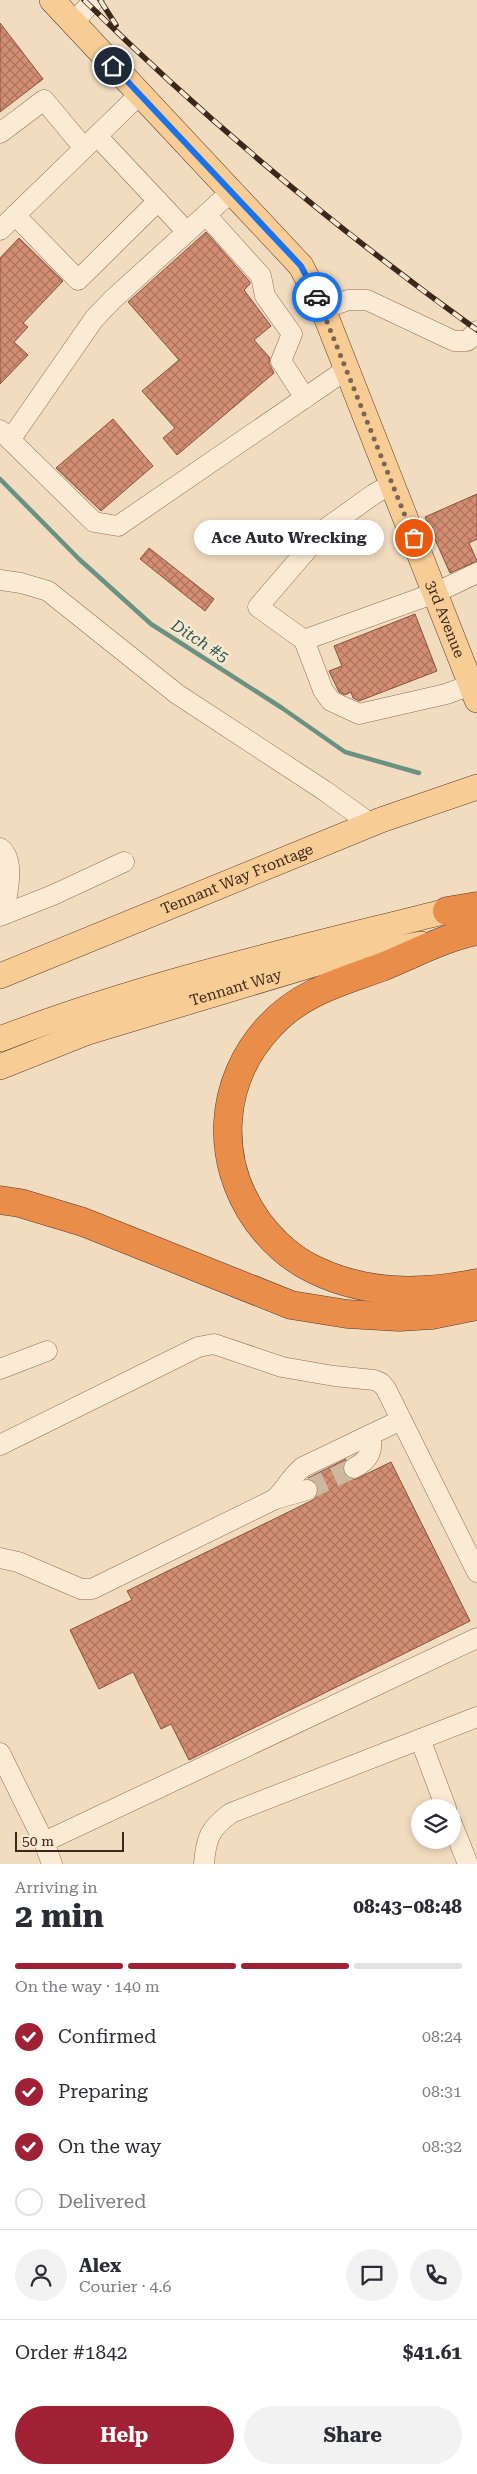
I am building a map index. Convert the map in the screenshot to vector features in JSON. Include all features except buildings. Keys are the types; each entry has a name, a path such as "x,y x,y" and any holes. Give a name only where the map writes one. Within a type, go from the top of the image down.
{"highway":[{"name":"Tennant Way","path":"447,911 476,923"},
{"name":"Tennant Way","path":"447,939 476,923"},
{"path":"447,939 311,993 270,1025 245,1059 235,1083 229,1104 227,1148 233,1174 252,1214 287,1255 315,1270 358,1286 401,1291 438,1291 477,1284"},
{"path":"0,1200 20,1203 83,1222 291,1305 348,1314 399,1316 432,1315 477,1306"}],"main road":[{"name":"3rd Avenue","path":"52,0 301,266 323,309 474,692"},
{"name":"Tennant Way Frontage","path":"0,976 371,824 477,787"},
{"name":"Tennant Way","path":"0,1039 61,1016 230,965 447,911"},
{"name":"Tennant Way","path":"0,1067 88,1032 324,961 447,939"}],"street":[{"path":"73,23 94,0"},
{"path":"0,230 140,94"},
{"path":"0,133 44,100 158,201 187,232"},
{"path":"231,192 94,319 5,435 94,522 118,526 346,368"},
{"path":"15,215 78,280 158,201"},
{"path":"206,215 261,276 265,296 292,334 281,361 305,398"},
{"path":"323,309 348,300 366,300 454,341 467,341 477,331"},
{"path":"392,484 374,494 325,529 258,607 304,640 323,690 330,701 359,714 446,694 474,692"},
{"path":"304,640 435,593 477,573"},
{"path":"0,580 21,582 48,591 177,694 325,791 371,824"},
{"path":"0,848 3,850 9,866 2,915 53,895 124,862"},
{"path":"0,1445 198,1347 214,1344 282,1367 334,1376 374,1380 386,1389 477,1572"},
{"path":"0,1369 47,1351"},
{"path":"275,1499 283,1492 294,1473 303,1467 401,1420"},
{"path":"354,1468 367,1459 371,1453 370,1435"},
{"path":"0,1558 18,1562 82,1589 92,1589 275,1499 307,1490"},
{"path":"44,1842 477,1638"},
{"path":"204,1864 207,1839 217,1823 231,1813 477,1717"},
{"path":"420,1739 443,1799"},
{"path":"0,1753 44,1842 52,1864"},
{"path":"461,1840 470,1857"}],"waterway":[{"name":"Ditch #5","path":"0,479 79,559 151,624 282,708 345,752 419,773"}],"tunnel":[{"path":"307,1490 354,1468"}],"railway":[{"path":"84,0 130,45 225,131 374,253 477,330"},
{"path":"100,0 116,25"}],"way so far":[{"path":"317,297 414,538"}],"place":[{"name":"Ace Auto Wrecking","path":"414,538"}],"route":[{"path":"113,66 301,266 317,297"}]}
